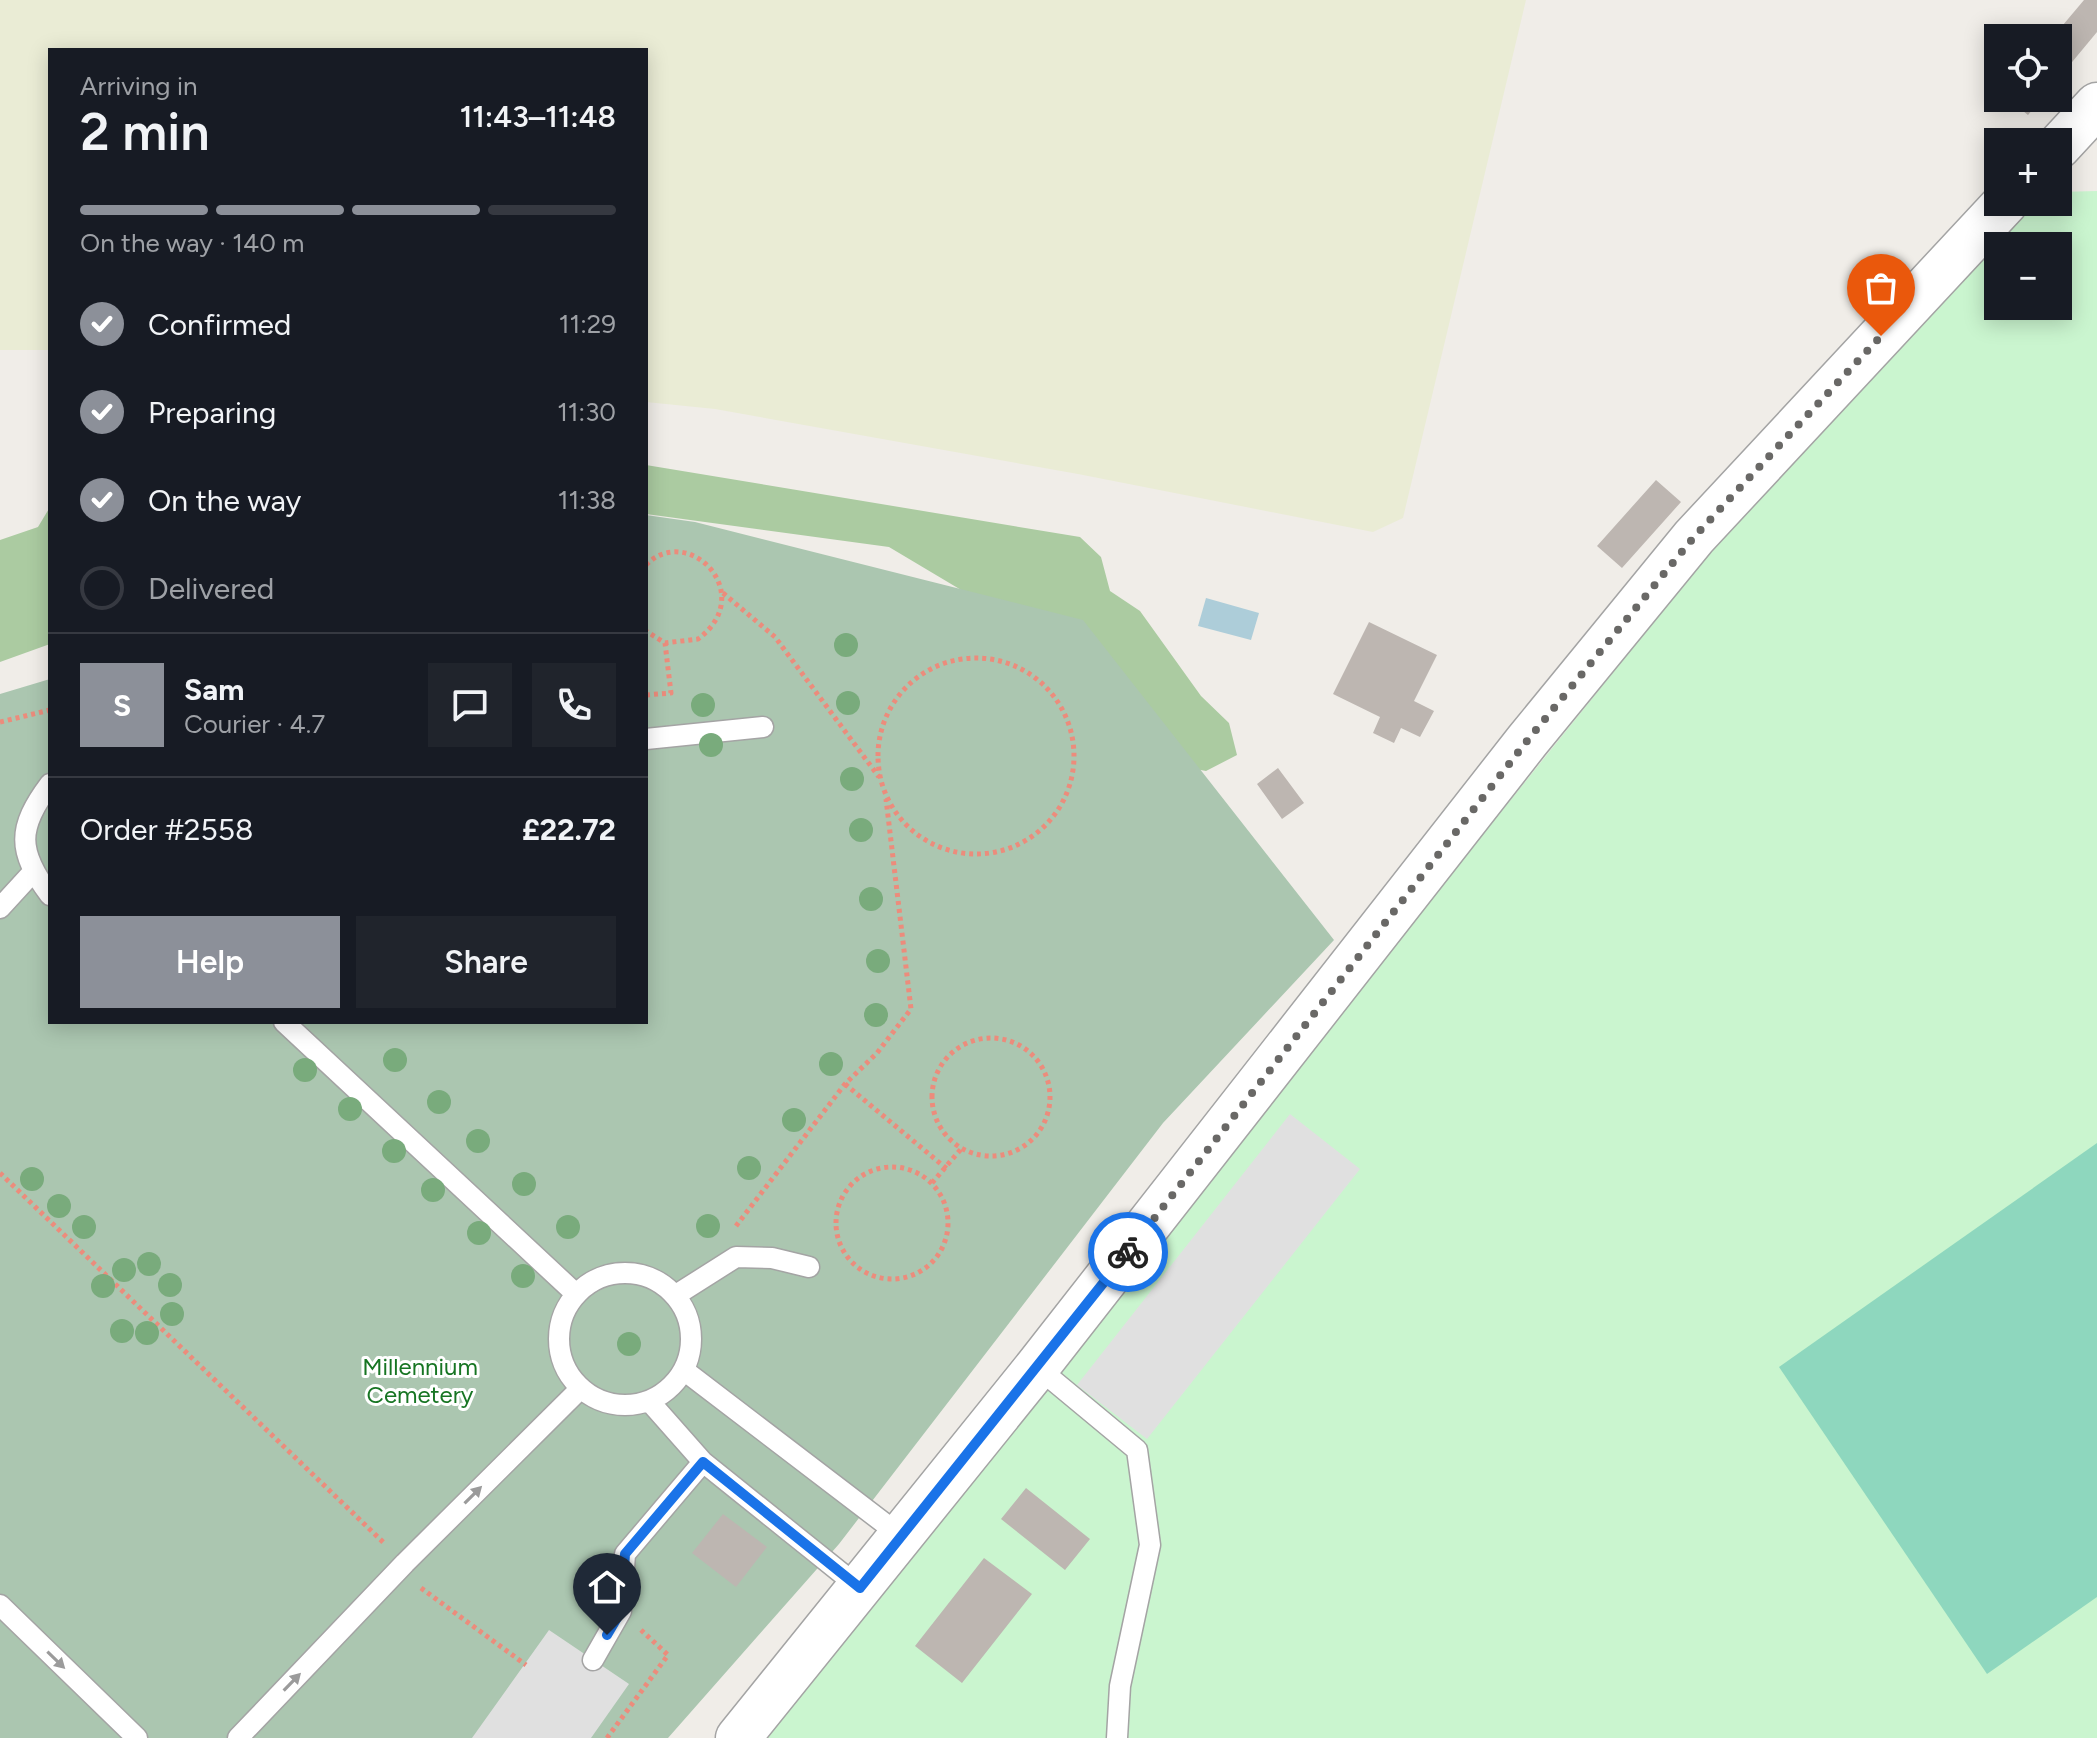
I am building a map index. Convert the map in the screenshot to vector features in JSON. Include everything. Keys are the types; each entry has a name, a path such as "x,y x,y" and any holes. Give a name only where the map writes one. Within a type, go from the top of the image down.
{"street":[{"path":"2072,132 2097,105"},
{"path":"738,1738 1037,1367 1527,741 1684,549 1993,216"}],"lane":[{"path":"648,739 763,727"},
{"path":"48,787 30,811 24,837 28,862 48,892"},
{"path":"0,908 33,872"},
{"path":"286,1024 576,1294"},
{"path":"676,1295 736,1257 772,1258 809,1267"},
{"path":"637,1273 659,1281 676,1295 688,1315 692,1339 685,1371 670,1389 650,1402 627,1407 604,1403 572,1381 559,1348 559,1325 576,1294 604,1277 637,1273"},
{"path":"1037,1367 1137,1450 1150,1545 1120,1686 1117,1738"},
{"path":"685,1371 901,1536"},
{"path":"238,1738 401,1567 580,1389"},
{"path":"650,1402 703,1462 860,1588"},
{"path":"593,1660 621,1611 625,1554 703,1462"},
{"path":"0,1605 137,1738"}],"path":[{"path":"648,564 670,553 695,556 708,565 723,593 775,637 881,780"},
{"path":"648,632 665,643 683,643 710,630 719,617 723,593"},
{"path":"648,695 671,693 665,643"},
{"path":"736,1257 733,1230 845,1084 877,1053 911,1009 886,798 877,759 882,725 898,695 914,679 945,663 979,657 1023,669 1050,691 1068,721 1074,740 1073,774 1056,815 1027,841 995,854 968,855 935,846 905,827 886,798"},
{"path":"0,722 48,710"},
{"path":"992,1037 1013,1041 1030,1052 1045,1070 1051,1090 1048,1115 1039,1134 1021,1149 1002,1156 981,1157 961,1149 937,1124 931,1104 934,1078 943,1060 961,1045 992,1037"},
{"path":"845,1084 947,1169"},
{"path":"932,1183 961,1149"},
{"path":"886,1167 906,1169 932,1183 943,1199 948,1219 942,1250 933,1263 917,1274 894,1280 875,1277 851,1263 840,1246 836,1227 838,1207 853,1182 870,1171 886,1167"},
{"path":"0,1173 401,1567 526,1665"},
{"path":"607,1738 668,1655 621,1611"}],"green space":[{"path":"0,0 1526,0 1403,518 1373,532 1078,474 715,409 648,402 648,48 48,48 48,350 0,350"},
{"path":"2097,191 2097,1738 756,1738 1722,537 1984,253 1984,320 2072,320 2072,232 2003,232 2018,216 2072,216 2072,192"},
{"path":"648,465 1080,537 1101,557 1110,591 1140,611 1201,696 1229,723 1237,755 1206,771 1185,767 988,606 889,547 648,514"},
{"path":"48,510 48,645 0,662 0,540 38,527"},
{"name":"Millennium Cemetery","path":"648,515 695,522 1083,620 1334,940 1163,1123 839,1544 668,1738 0,1738 0,694 48,680 48,1024 648,1024"},
{"path":"2097,1143 2097,1597 1987,1674 1779,1367"}],"shaded area":[{"path":"1290,1114 1360,1169 1147,1439 1077,1385"},
{"path":"549,1630 629,1684 591,1738 472,1738"}],"water":[{"path":"1206,598 1259,613 1251,640 1198,626"}],"building":[{"path":"2084,0 2097,0 2097,32 2072,62 2072,24 2064,24"},
{"path":"1656,480 1681,502 1622,568 1597,546"},
{"path":"1369,622 1437,655 1414,701 1434,711 1420,737 1401,728 1394,743 1373,733 1380,717 1333,694"},
{"path":"1278,768 1304,803 1282,819 1257,784"},
{"path":"1026,1488 1090,1539 1065,1570 1001,1519"},
{"path":"723,1514 767,1547 736,1587 692,1553"},
{"path":"984,1558 1032,1594 962,1683 915,1646"}],"way so far":[{"path":"1128,1252 1527,741 1694,537 1881,336"}],"route":[{"path":"607,1635 621,1611 625,1554 703,1462 860,1588 1128,1252"}]}
